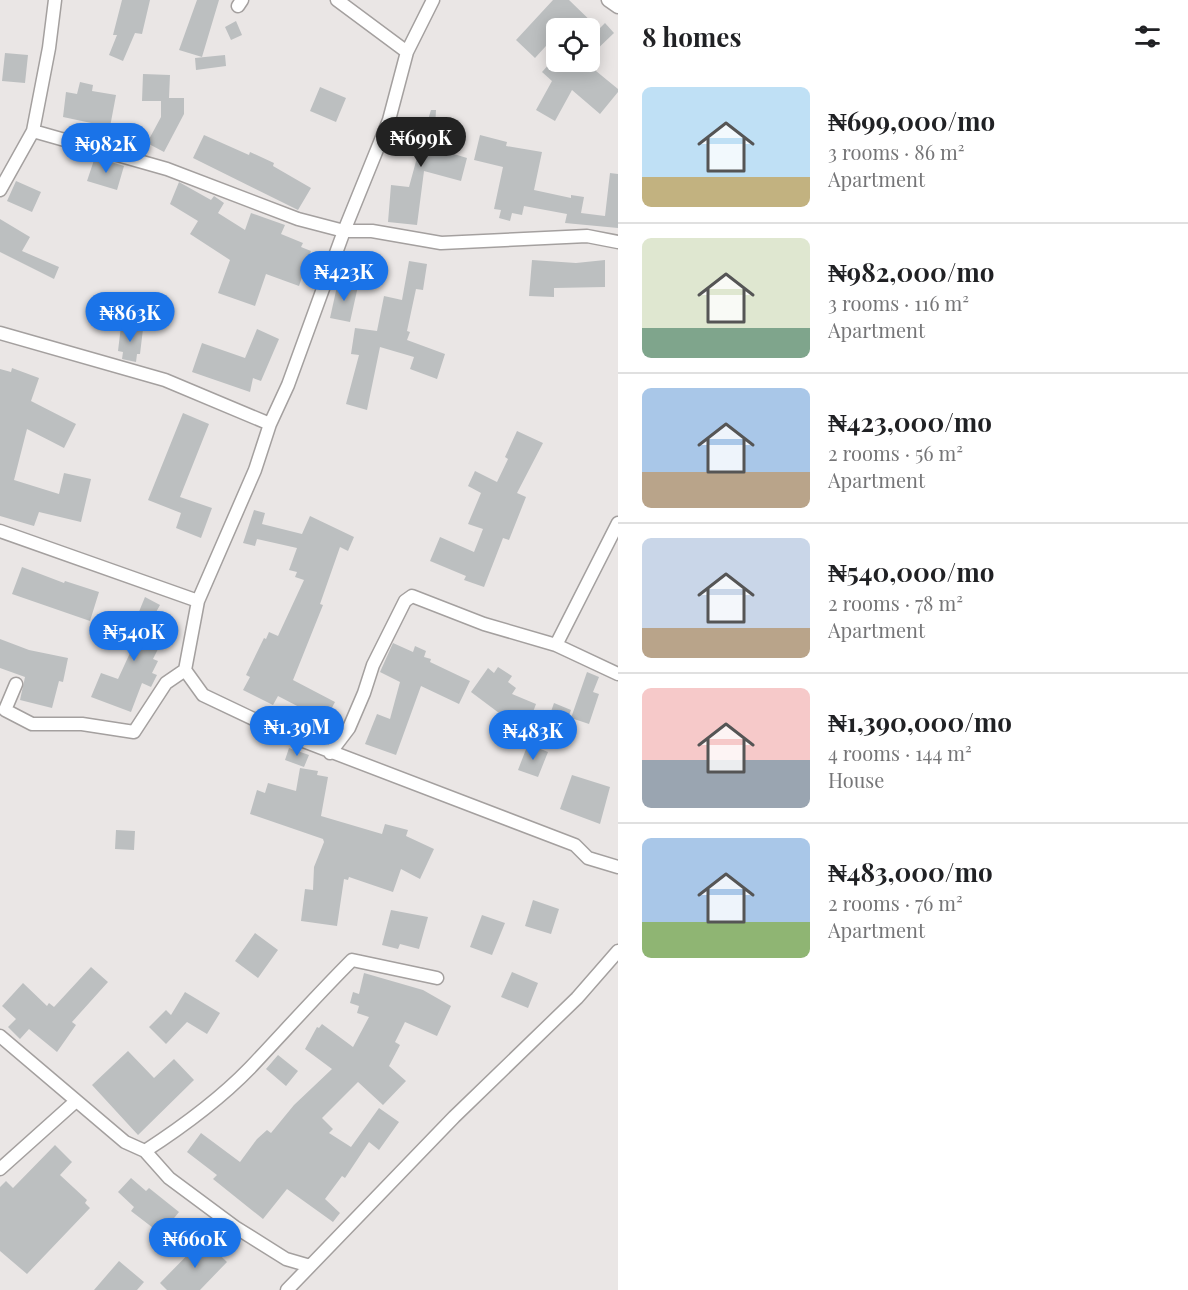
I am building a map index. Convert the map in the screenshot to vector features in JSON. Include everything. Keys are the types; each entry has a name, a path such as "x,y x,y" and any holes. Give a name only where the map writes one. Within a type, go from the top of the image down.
{"street":[{"path":"0,190 33,131 49,48 55,0"},
{"path":"337,0 406,52"},
{"path":"16,684 5,710 32,724 82,724 134,732 165,683 185,670 198,601 255,470 270,424 288,386 344,231 389,120 406,52 433,0"},
{"path":"608,0 618,8"},
{"path":"33,131 167,169 298,219 344,231 372,231 441,243 587,236 618,242"},
{"path":"0,333 165,380 209,396 270,424"},
{"path":"556,645 618,523"},
{"path":"0,531 198,601"},
{"path":"330,753 349,728 364,693 372,665 405,601 412,596 484,624 556,645 618,674"},
{"path":"185,670 203,695 330,753 575,845 588,858 618,867"},
{"path":"287,1290 454,1117 576,998 618,951"},
{"path":"145,1151 180,1128 249,1069 301,1010 352,960 437,978"},
{"path":"0,1036 124,1143 145,1151 169,1178 235,1227 286,1259 309,1266"},
{"path":"0,1169 76,1101"}],"building":[{"path":"122,0 150,0 142,34 135,33 123,61 109,55 117,35 113,35"},
{"path":"197,0 219,0 202,57 179,50"},
{"path":"553,0 569,0 588,18 546,18 546,46 535,58 516,40"},
{"path":"236,21 242,35 231,40 225,27"},
{"path":"605,23 614,33 600,46 600,28"},
{"path":"5,53 28,55 25,83 2,81"},
{"path":"225,55 226,66 196,70 195,58"},
{"path":"546,68 546,72 597,72 618,89 618,92 600,114 572,90 555,121 536,110 552,81 542,72"},
{"path":"143,74 170,75 169,98 184,98 184,114 164,152 147,143 161,117 161,101 142,101"},
{"path":"80,82 93,85 92,91 116,95 110,127 63,117 66,92 77,94"},
{"path":"320,87 346,98 336,122 310,111"},
{"path":"431,110 436,110 434,148 467,158 461,181 424,171 417,225 388,222 391,185 409,187 421,143 395,142 397,121 427,120 427,123"},
{"path":"204,135 249,155 250,152 274,163 273,166 311,188 298,210 193,158"},
{"path":"480,135 507,142 506,146 542,152 534,190 571,198 571,195 584,197 581,213 605,216 610,173 618,174 618,228 565,223 567,214 524,206 522,215 512,213 510,221 499,218 501,210 494,209 503,167 474,160"},
{"path":"95,157 124,166 117,190 87,181"},
{"path":"16,181 41,192 32,212 7,201"},
{"path":"179,182 211,200 214,196 224,203 218,213 245,230 251,213 285,225 281,234 303,243 301,247 311,251 299,286 266,274 255,306 218,293 230,260 190,234 198,221 170,204"},
{"path":"0,219 30,237 22,251 59,267 54,279 0,252"},
{"path":"532,260 576,263 605,260 605,287 554,288 554,297 529,296"},
{"path":"409,261 427,264 423,290 416,289 407,340 445,354 437,379 410,369 414,357 380,347 367,410 346,404 359,355 351,354 355,328 377,331 384,296 402,300"},
{"path":"338,282 358,286 350,322 330,318"},
{"path":"121,326 143,329 140,354 137,354 136,362 122,359 123,352 118,351"},
{"path":"257,329 279,339 261,381 253,378 250,392 192,372 202,343 245,358"},
{"path":"12,368 39,378 31,401 76,424 64,448 27,429 14,480 59,494 64,473 91,479 81,522 39,512 34,526 0,516 0,369 11,372"},
{"path":"183,413 209,424 180,497 212,508 201,538 176,528 181,513 148,500"},
{"path":"517,431 543,443 517,493 526,497 509,540 503,538 484,587 464,580 466,576 430,561 440,537 474,552 483,529 468,524 481,493 468,486 475,471 497,482 508,459 505,457"},
{"path":"254,510 265,513 262,524 302,534 310,516 354,537 348,551 340,547 320,604 323,605 293,680 335,702 325,721 319,717 317,721 300,712 301,708 278,696 273,705 243,690 250,677 246,675 264,638 266,639 269,632 278,636 304,580 295,577 297,572 289,570 297,548 257,539 255,546 243,543"},
{"path":"22,567 64,583 65,581 99,592 90,621 12,594"},
{"path":"145,597 160,605 150,623 167,631 153,659 158,661 152,673 157,675 151,687 142,683 131,712 91,697 101,673 118,679 136,640 129,636"},
{"path":"0,639 29,650 68,658 63,682 59,681 52,708 20,700 25,677 0,668"},
{"path":"393,643 413,652 415,646 426,651 424,657 431,659 430,662 470,681 459,704 421,686 396,755 365,744 377,714 390,719 400,682 380,672"},
{"path":"498,667 512,676 508,682 516,688 512,694 536,704 527,728 507,719 471,692 488,668 494,673"},
{"path":"587,672 599,677 593,692 599,694 589,724 571,718"},
{"path":"554,703 571,710 565,726 548,720"},
{"path":"528,744 548,752 538,777 518,770"},
{"path":"289,748 309,755 304,767 285,760"},
{"path":"300,768 318,771 317,775 328,777 321,816 382,834 385,824 408,830 406,836 434,849 420,879 401,869 393,892 349,877 348,880 344,879 337,926 301,921 305,889 313,890 314,867 324,842 323,839 250,814 257,790 265,793 268,783 296,791"},
{"path":"572,775 610,787 600,824 560,809"},
{"path":"116,830 135,831 134,850 115,849"},
{"path":"533,900 559,909 551,934 525,926"},
{"path":"391,910 428,917 419,949 400,944 398,949 382,945"},
{"path":"482,915 505,923 492,955 470,947"},
{"path":"255,933 278,950 258,978 235,961"},
{"path":"91,967 108,982 72,1022 76,1025 57,1052 29,1029 20,1039 8,1027 16,1019 2,1006 23,983 47,1006 49,1003 54,1007"},
{"path":"512,972 538,983 528,1008 501,997"},
{"path":"364,973 423,990 451,1006 437,1036 405,1022 395,1042 400,1045 389,1066 406,1081 383,1105 358,1082 322,1118 333,1129 329,1133 351,1147 379,1108 399,1122 379,1150 369,1142 345,1178 342,1176 325,1199 340,1213 333,1222 287,1189 263,1219 213,1179 217,1175 187,1152 201,1133 240,1162 257,1139 267,1130 271,1133 294,1105 332,1069 305,1049 317,1027 319,1028 322,1024 353,1047 369,1017 357,1013 359,1006 350,1003 353,992 359,994"},
{"path":"185,992 220,1013 207,1034 187,1022 166,1044 149,1027 166,1010 171,1015"},
{"path":"128,1051 154,1078 174,1059 194,1080 138,1135 92,1085"},
{"path":"278,1055 298,1071 286,1086 266,1069"},
{"path":"55,1145 72,1162 60,1175 87,1200 85,1203 90,1208 27,1274 0,1251 0,1187 6,1181 13,1188"},
{"path":"131,1178 146,1191 149,1188 179,1212 161,1234 131,1211 134,1207 118,1192"},
{"path":"203,1239 227,1262 200,1290 167,1290 160,1283"},
{"path":"119,1261 144,1282 137,1290 94,1290"}]}
